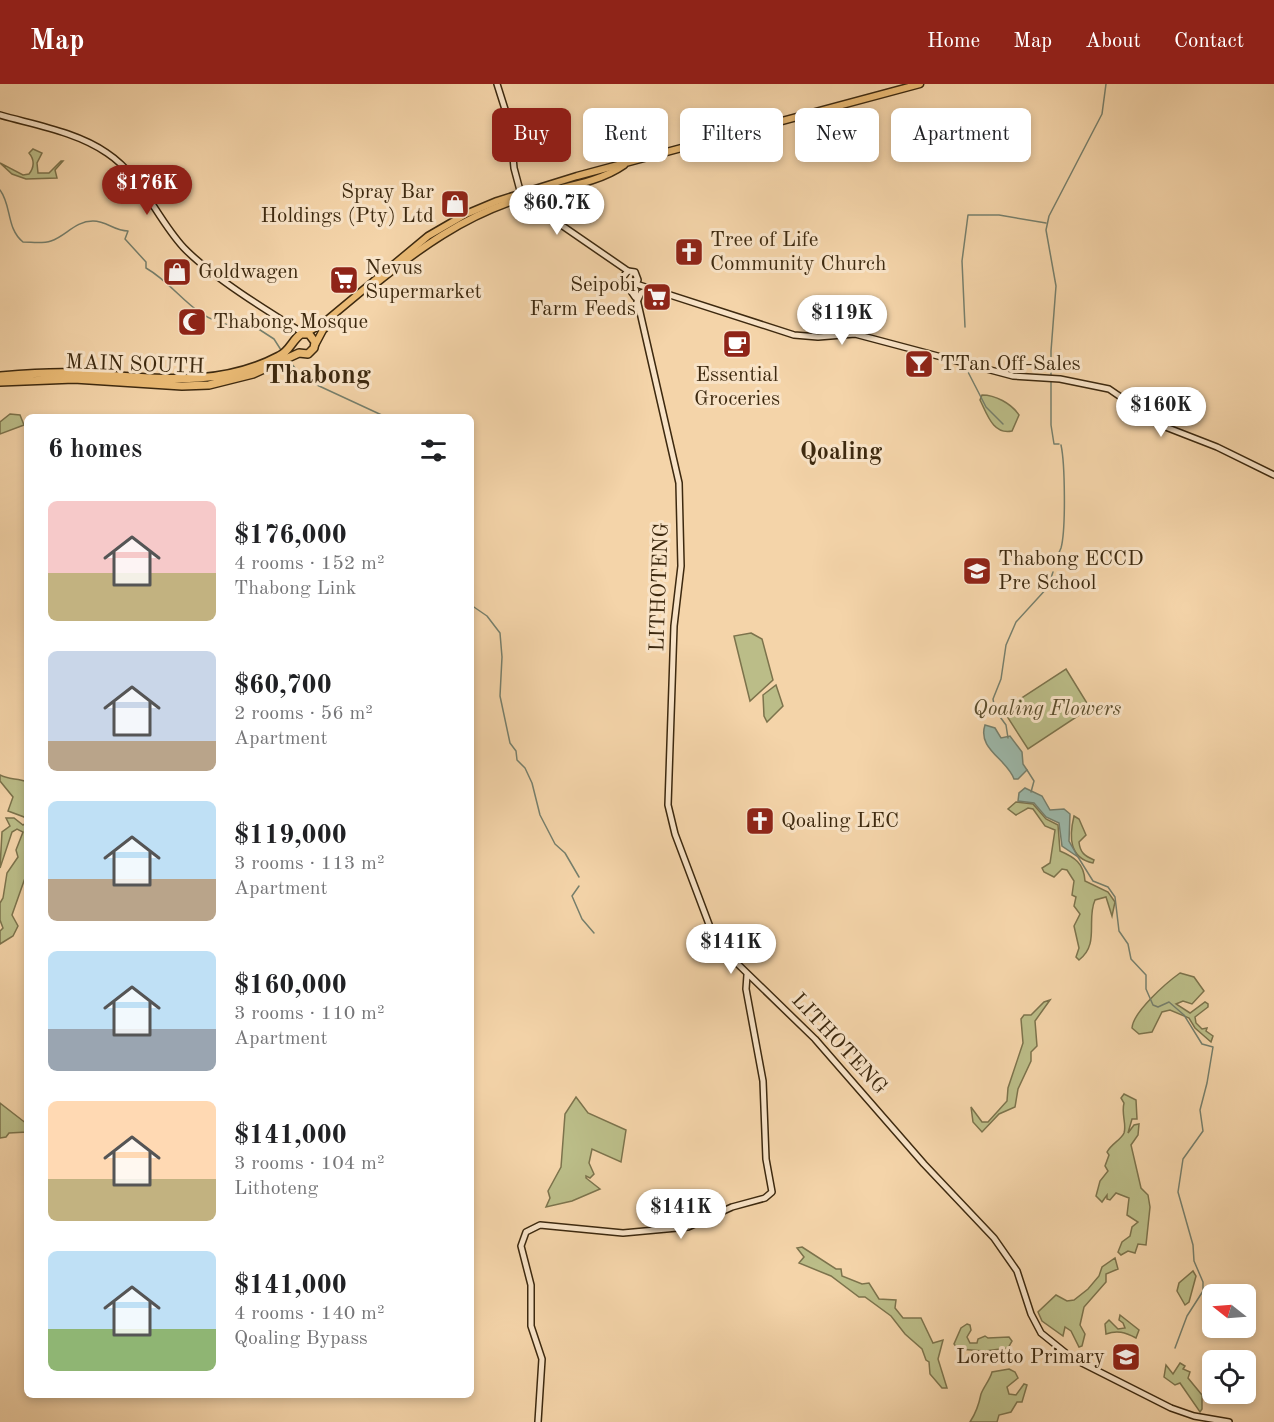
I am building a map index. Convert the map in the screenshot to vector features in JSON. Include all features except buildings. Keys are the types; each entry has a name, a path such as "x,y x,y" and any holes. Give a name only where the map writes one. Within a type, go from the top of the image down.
{"highway":[{"name":"MAIN SOUTH","path":"0,376 73,373 183,381 208,379 251,368 278,357 304,333"},
{"path":"304,333 314,339 315,345"},
{"path":"295,342 299,353"},
{"name":"MAIN SOUTH","path":"0,382 74,379 172,386 208,384 253,374 299,353 310,352 315,345"}],"main road":[{"path":"497,84 510,125 521,195 613,263 628,271 632,270 650,288"},
{"path":"625,165 920,84"},
{"path":"0,115 81,139 111,155 136,180 184,248 290,326 304,333"},
{"name":"MAIN SOUTH","path":"304,333 321,325 428,236 466,214 521,195 625,165"},
{"name":"MAIN SOUTH","path":"315,345 329,324 412,254 468,219 521,195 596,179 625,165"},
{"path":"540,210 539,201 546,191"},
{"path":"613,263 637,301 641,293 650,288"},
{"path":"622,278 628,271"},
{"path":"635,285 638,276"},
{"path":"625,285 650,288 794,335 818,337 855,334 1006,374 1056,379 1113,391 1163,426 1216,447 1274,475"},
{"name":"LITHOTENG","path":"635,285 679,483 681,566 674,626 668,775 670,819 716,943 815,1039 924,1164 994,1238 1017,1271 1031,1314 1041,1333 1072,1358 1171,1408 1194,1416 1229,1422"},
{"path":"290,326 295,342"},
{"path":"538,1422 542,1359 531,1326 531,1285 521,1246 526,1232 540,1225 623,1233 688,1227 732,1207 765,1198 772,1192 766,1159 763,1081 746,989 747,975"}],"green space":[{"path":"33,149 42,153 37,163 38,173 49,173 63,161 55,170 57,178 26,179 12,174 0,163 23,175 29,174 33,164 29,153"},
{"path":"982,395 992,396 1016,411 1019,415 1012,431 995,427 980,400"},
{"path":"10,414 20,415 24,425 0,434 0,422"},
{"path":"751,633 762,639 773,680 750,701 734,636"},
{"name":"Qoaling Flowers","path":"1066,669 1090,708 1028,749 1003,710"},
{"path":"776,685 783,706 767,722 764,716 763,695"},
{"path":"0,775 24,781 24,817 8,811 13,797 0,781"},
{"path":"1016,802 1033,804 1046,819 1058,825 1060,851 1080,865 1085,881 1108,892 1115,902 1112,916 1106,897 1095,900 1089,947 1079,960 1076,957 1079,948 1074,926 1080,914 1074,906 1076,897 1072,895 1074,881 1067,870 1062,869 1054,877 1044,872 1042,868 1050,863 1055,830 1045,826 1033,809 1028,808 1016,815 1008,809"},
{"path":"1074,816 1079,819 1086,835 1079,842 1080,849 1094,860 1093,863 1079,856 1075,851 1071,839"},
{"path":"6,818 14,818 24,824 24,881 12,915 18,926 13,936 0,944 0,931 3,928 0,920 0,903 7,873 18,857 16,850 23,832 17,829 12,832 0,868 2,832 10,826"},
{"path":"1180,973 1194,977 1204,991 1192,1004 1183,1001 1176,1004 1190,1013 1205,1002 1208,1004 1208,1007 1195,1017 1196,1023 1202,1029 1207,1028 1206,1031 1213,1036 1211,1042 1195,1028 1189,1018 1170,1010 1162,1012 1152,1032 1139,1034 1132,1028 1144,1006"},
{"path":"1050,1000 1035,1021 1037,1046 1031,1052 1031,1061 1018,1089 1015,1107 999,1114 982,1132 973,1122 971,1107 982,1122 988,1122 1007,1101 1008,1088 1023,1043 1021,1019 1024,1015 1031,1015 1044,1002"},
{"path":"1124,1094 1136,1100 1137,1119 1132,1119 1128,1133 1134,1125 1139,1124 1138,1135 1131,1145 1141,1188 1148,1195 1150,1207 1146,1245 1138,1244 1135,1253 1128,1251 1121,1255 1118,1252 1122,1242 1130,1236 1132,1227 1138,1222 1127,1215 1129,1198 1116,1193 1110,1200 1107,1199 1107,1195 1102,1202 1096,1196 1100,1181 1108,1171 1105,1166 1109,1155 1107,1152 1124,1133 1124,1103 1121,1098"},
{"path":"576,1097 588,1113 626,1130 621,1162 592,1149 589,1163 594,1174 586,1178 600,1189 572,1201 546,1207 550,1198 548,1191 561,1167 565,1114"},
{"path":"0,1103 24,1122 24,1132 9,1133 6,1137 0,1138"},
{"path":"802,1247 836,1269 841,1269 842,1276 862,1284 869,1283 879,1299 896,1300 895,1308 903,1318 921,1318 933,1343 943,1340 938,1359 947,1388 942,1388 930,1374 929,1362 922,1349 905,1334 891,1316 865,1297 859,1297 831,1276 799,1263 804,1257 797,1248"},
{"path":"1115,1258 1118,1269 1106,1274 1106,1282 1084,1307 1080,1325 1085,1334 1082,1346 1079,1347 1071,1331 1065,1327 1063,1336 1042,1321 1038,1312 1056,1295 1067,1301 1074,1300 1088,1289 1099,1276 1102,1267"},
{"path":"1193,1271 1196,1276 1189,1302 1185,1305 1177,1291 1179,1283"},
{"path":"1120,1315 1139,1330 1136,1338 1121,1332 1106,1334 1105,1324 1109,1320 1118,1329 1125,1328 1119,1320"},
{"path":"967,1324 970,1325 971,1330 967,1337 970,1343 977,1343 978,1339 985,1336 988,1338 1009,1337 1012,1341 1008,1348 985,1351 958,1349 954,1344 961,1328"},
{"path":"1180,1363 1185,1366 1183,1369 1190,1372 1188,1378 1202,1395 1200,1412 1180,1383 1175,1385 1164,1377 1166,1365 1173,1374"},
{"path":"1009,1369 1015,1372 1018,1378 1007,1387 1009,1394 1016,1395 1024,1384 1027,1385 1022,1402 1017,1402 1011,1412 999,1415 997,1422 970,1422 992,1372"}],"shaded area":[{"path":"985,725 995,728 1001,738 1010,736 1022,752 1023,764 1027,770 1018,779 1014,779 985,741"},
{"path":"1025,788 1042,796 1050,810 1064,809 1070,814 1069,841 1078,857 1062,846 1059,823 1046,817 1034,803 1018,801 1019,793"}],"waterway":[{"path":"1059,444 1054,444 1051,425 1051,351 1056,286 1046,230 1049,216 1102,114 1106,84"},
{"path":"0,190 4,196 11,224 23,242 51,241 81,223 93,221 128,231 125,239 146,262 146,268 196,310 219,322 241,327 252,326"},
{"path":"965,327 962,261 968,215 999,215 1046,223"},
{"path":"257,328 274,339 281,350"},
{"path":"291,363 299,373"},
{"path":"967,370 986,407 1003,424"},
{"path":"304,379 380,414"},
{"path":"1053,565 1061,548 1064,527 1061,445"},
{"path":"1008,738 1006,725 995,710 993,699 1001,679 1006,645 1016,622 1048,587 1053,572"},
{"path":"474,607 487,616 500,633 502,657 500,696 510,743 516,751 517,760 525,768 532,783 540,815 555,844 565,853 579,877"},
{"path":"1027,770 1034,781 1031,792"},
{"path":"1078,857 1093,881 1108,887 1115,897 1119,931 1128,944 1131,959 1146,975 1146,989 1153,1005 1158,1007 1169,1002 1184,1015 1202,1044 1213,1047 1200,1110 1203,1131 1183,1159 1178,1192 1193,1245 1194,1261 1203,1282 1203,1291 1187,1316 1175,1348"},
{"path":"579,886 572,896 582,919 594,933"}],"place":[{"name":"Spray Bar Holdings (Pty) Ltd","path":"455,204"},
{"name":"Tree of Life Community Church","path":"689,252"},
{"name":"Goldwagen","path":"177,272"},
{"name":"Nevus Supermarket","path":"344,280"},
{"name":"Seipobi Farm Feeds","path":"657,297"},
{"name":"Thabong Mosque","path":"192,322"},
{"name":"Essential Groceries","path":"737,344"},
{"name":"TTan Off-Sales","path":"919,364"},
{"name":"Thabong ECCD Pre School","path":"977,571"},
{"name":"Qoaling LEC","path":"760,821"},
{"name":"Loretto Primary","path":"1126,1357"}],"district":[{"name":"Thabong","path":"318,375"},
{"name":"Qoaling","path":"841,453"}]}
